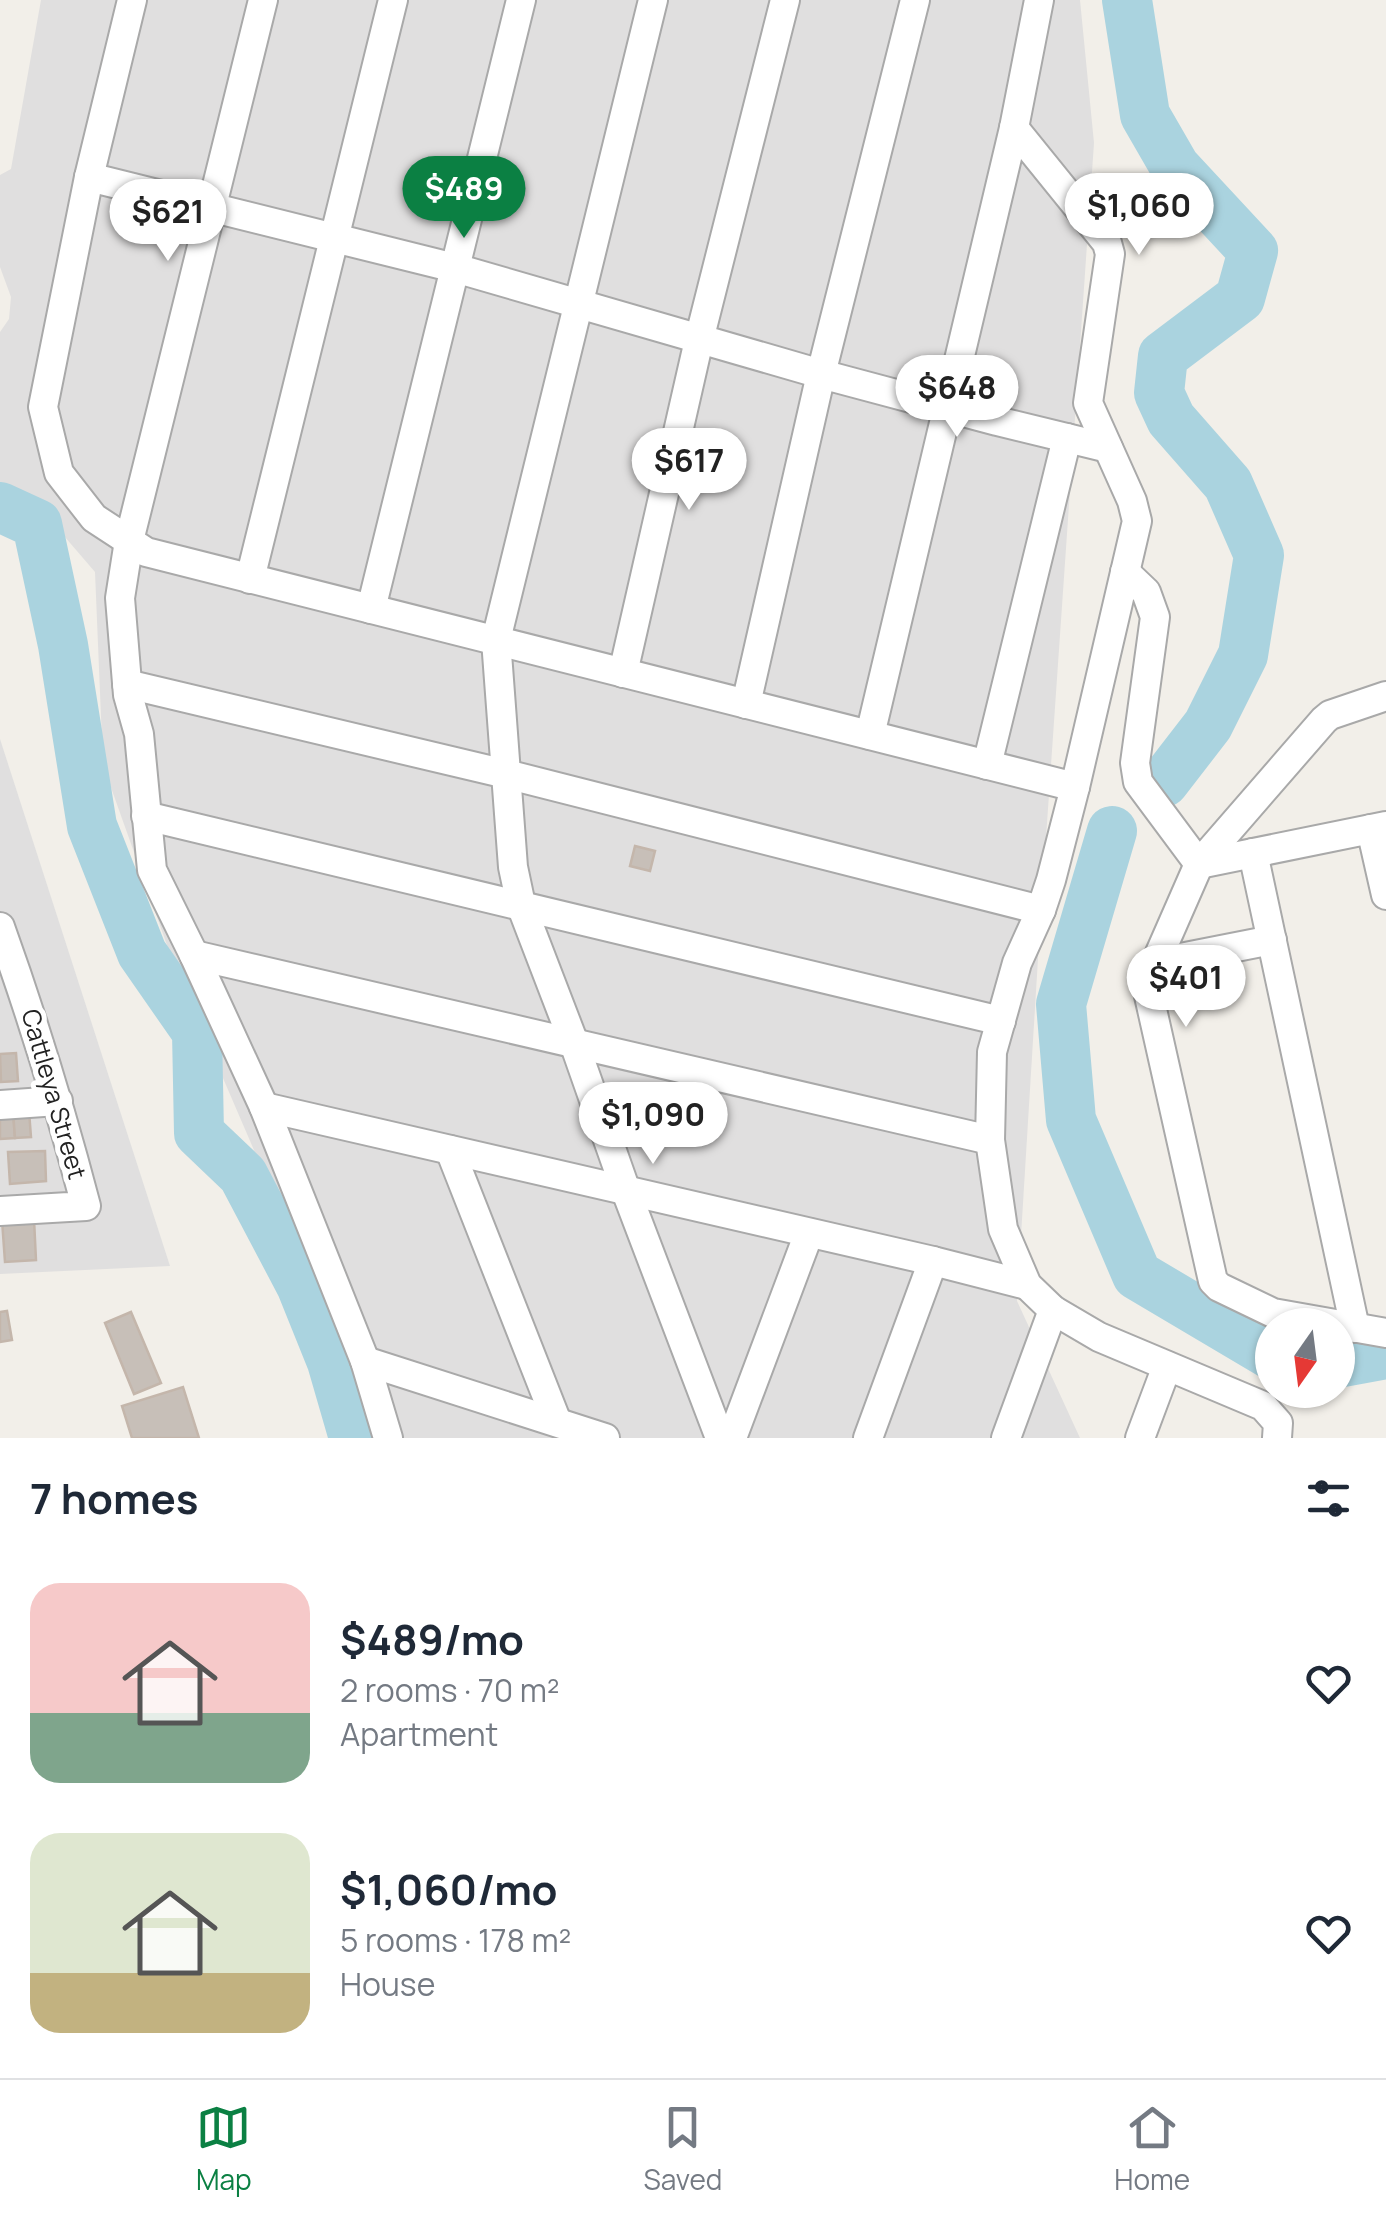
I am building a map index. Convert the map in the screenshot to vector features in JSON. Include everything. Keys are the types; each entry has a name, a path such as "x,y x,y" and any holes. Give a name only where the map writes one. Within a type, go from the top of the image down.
{"street":[{"path":"132,0 89,176 43,407 59,472 94,518 146,552 1075,787"},
{"path":"263,0 129,541 120,598 127,684 138,734 152,870 264,1107 365,1361 388,1438"},
{"path":"250,579 393,0"},
{"path":"372,609 522,0"},
{"path":"652,0 496,640 513,867 521,906 720,1438"},
{"path":"624,673 699,340 785,0"},
{"path":"746,704 821,374 915,0"},
{"path":"870,735 1014,128 1039,0"},
{"path":"1014,128 1107,244 1110,254 1088,402 1132,500 1136,521 1051,880 1017,962 992,1052 990,1140 1003,1229 1027,1285 1053,1310 1099,1337 1262,1406 1278,1423 1276,1438"},
{"path":"89,176 456,268 821,374 1108,448"},
{"path":"987,765 1066,438"},
{"path":"1125,572 1146,592 1155,617 1135,763 1138,782 1199,864"},
{"path":"127,684 506,774 1040,910"},
{"path":"1263,1308 1213,1282 1148,978 1199,864 1324,720 1386,696"},
{"path":"146,816 1001,1021"},
{"path":"1199,864 1379,827 1386,895"},
{"path":"1253,853 1351,1308"},
{"name":"Cattleya Street","path":"0,927 13,1000 58,1101 86,1206 0,1212"},
{"path":"1155,963 1272,940"},
{"path":"194,954 990,1140"},
{"path":"0,1105 58,1101"},
{"path":"264,1107 1027,1285"},
{"path":"450,1150 557,1422"},
{"path":"732,1438 809,1233"},
{"path":"868,1438 933,1261"},
{"path":"1006,1438 1053,1310"},
{"path":"1355,1328 1386,1334"},
{"path":"365,1361 606,1438"},
{"path":"1140,1438 1167,1366"}],"shaded area":[{"path":"41,0 1080,0 1094,143 1017,1301 1080,1438 378,1438 173,962 103,765 95,572 40,508 0,487 0,332 9,319 11,297 0,267 0,175 11,169"},
{"path":"0,739 170,1266 0,1274"}],"building":[{"path":"635,846 655,851 650,871 630,866"},
{"path":"16,1053 18,1081 1,1082 0,1054"},
{"path":"13,1111 15,1138 0,1139 0,1112"},
{"path":"13,1111 29,1111 31,1137 15,1138"},
{"path":"45,1151 46,1181 10,1184 8,1152"},
{"path":"34,1219 36,1260 5,1262 2,1220"},
{"path":"7,1311 12,1340 0,1342 0,1312"},
{"path":"131,1312 161,1383 134,1394 105,1323"},
{"path":"183,1387 199,1438 132,1438 122,1406"}],"waterway":[{"path":"1127,0 1145,115 1175,167 1253,251 1240,298 1163,356 1159,393 1171,419 1228,484 1259,555 1243,655 1208,725 1164,782"},
{"path":"0,507 37,524 63,645 92,826 142,953 197,1032 199,1133 243,1175 301,1285 332,1362 354,1438"},
{"path":"1112,831 1061,1004 1071,1120 1137,1275 1255,1345"},
{"path":"1355,1360 1386,1354"}]}
